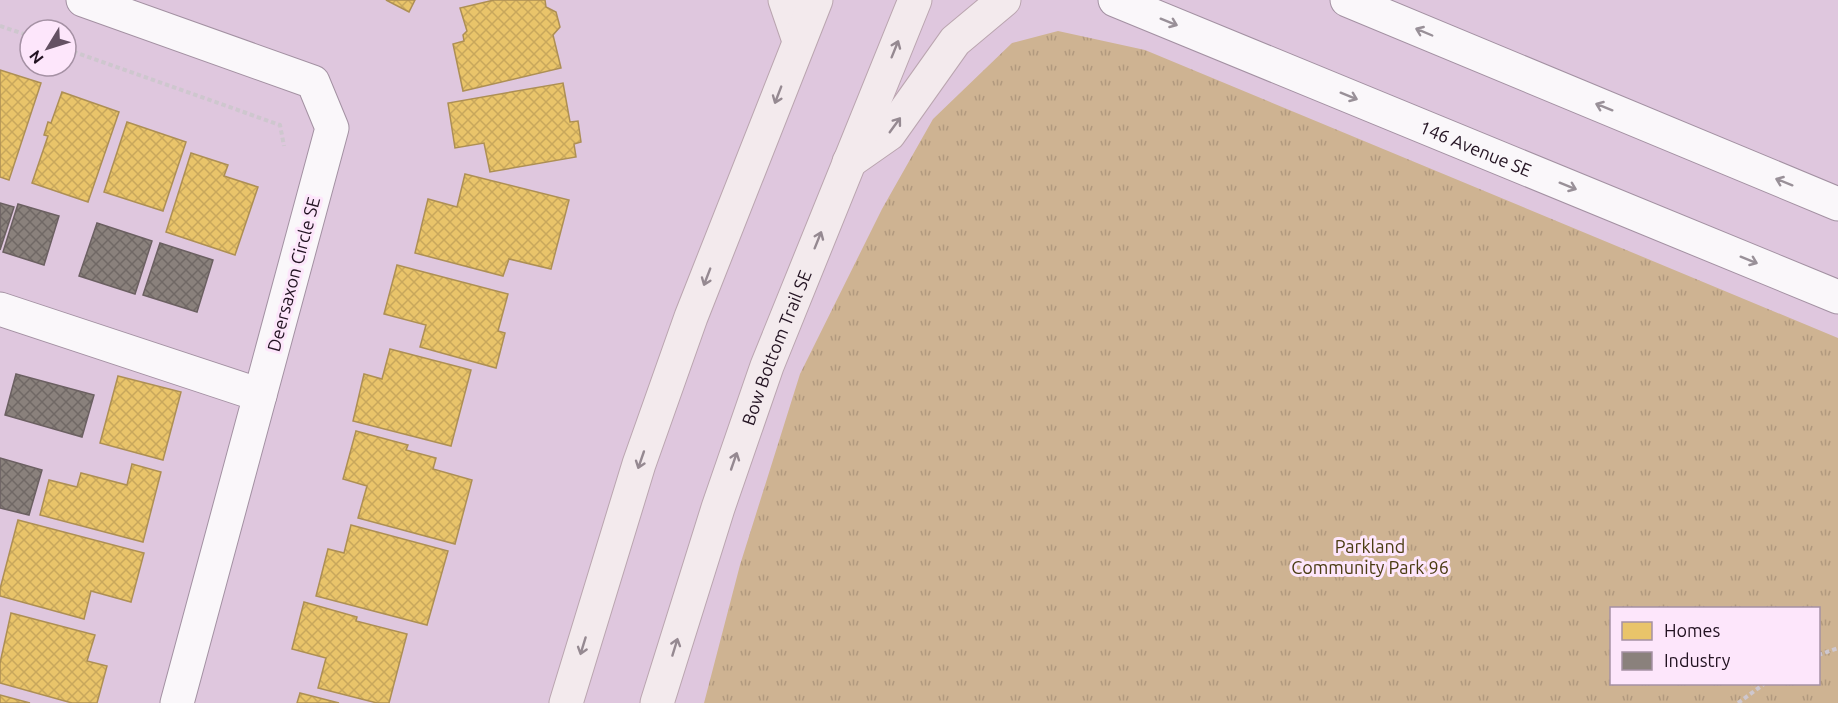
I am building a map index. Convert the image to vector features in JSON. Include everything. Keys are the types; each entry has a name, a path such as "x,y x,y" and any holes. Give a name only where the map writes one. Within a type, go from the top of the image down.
{"main road":[{"path":"785,0 799,41"},
{"path":"566,703 650,433 695,306 816,0"},
{"name":"Bow Bottom Trail SE","path":"657,703 718,508 767,366 915,0"},
{"path":"849,162 889,134 955,41 1005,0"}],"street":[{"name":"Deersaxon Circle SE","path":"83,0 313,82 332,128 177,703"},
{"name":"146 Avenue SE","path":"1115,0 1838,297"},
{"path":"1347,0 1838,204"},
{"path":"0,309 260,395"}],"path":[{"path":"0,26 18,32"},
{"path":"78,53 280,125 286,155"},
{"path":"1820,654 1838,648"},
{"path":"1738,703 1763,685"}],"green space":[{"name":"Parkland Community Park 96","path":"1058,31 1145,50 1838,338 1838,703 704,703 740,565 800,374 882,209 933,119 1012,43"}],"building: Homes":[{"path":"386,0 415,0 409,12"},
{"path":"494,0 545,0 546,7 556,12 560,27 553,35 561,68 463,91 453,44 464,41 463,35 467,31 460,8"},
{"path":"0,70 18,76 18,78 41,83 9,180 0,177"},
{"path":"563,83 570,122 578,121 581,142 574,144 576,157 490,172 484,143 455,148 448,103"},
{"path":"62,92 119,112 88,202 32,183 48,136 44,135 48,122 51,123"},
{"path":"127,122 186,142 163,211 104,192"},
{"path":"191,153 228,165 224,176 258,187 235,255 166,232"},
{"path":"465,174 569,200 551,269 509,259 503,276 415,253 428,199 457,207"},
{"path":"397,265 508,294 498,331 505,333 496,368 420,347 426,325 384,314"},
{"path":"390,349 471,370 451,446 353,421 364,374 382,379"},
{"path":"118,376 181,392 163,460 100,443"},
{"path":"356,431 408,445 406,450 436,458 433,469 472,480 455,544 358,518 367,486 343,479"},
{"path":"132,464 161,472 143,542 40,515 49,480 77,487 81,473 127,485"},
{"path":"18,520 144,553 131,602 91,591 84,619 0,596"},
{"path":"351,525 448,551 427,625 316,596 328,549 344,553"},
{"path":"304,602 357,617 356,621 407,634 389,703 377,703 318,688 326,658 292,649"},
{"path":"11,613 95,635 87,661 107,666 97,703 72,703 0,683 0,663"},
{"path":"300,693 339,703 297,703"},
{"path":"0,695 30,703 0,703"}],"building: Industry":[{"path":"0,203 14,207 0,250"},
{"path":"18,204 59,216 44,265 3,252"},
{"path":"97,223 152,241 135,294 79,276"},
{"path":"160,243 213,260 197,312 143,295"},
{"path":"16,374 94,395 82,437 5,415"},
{"path":"0,458 42,470 29,515 0,508"}]}
